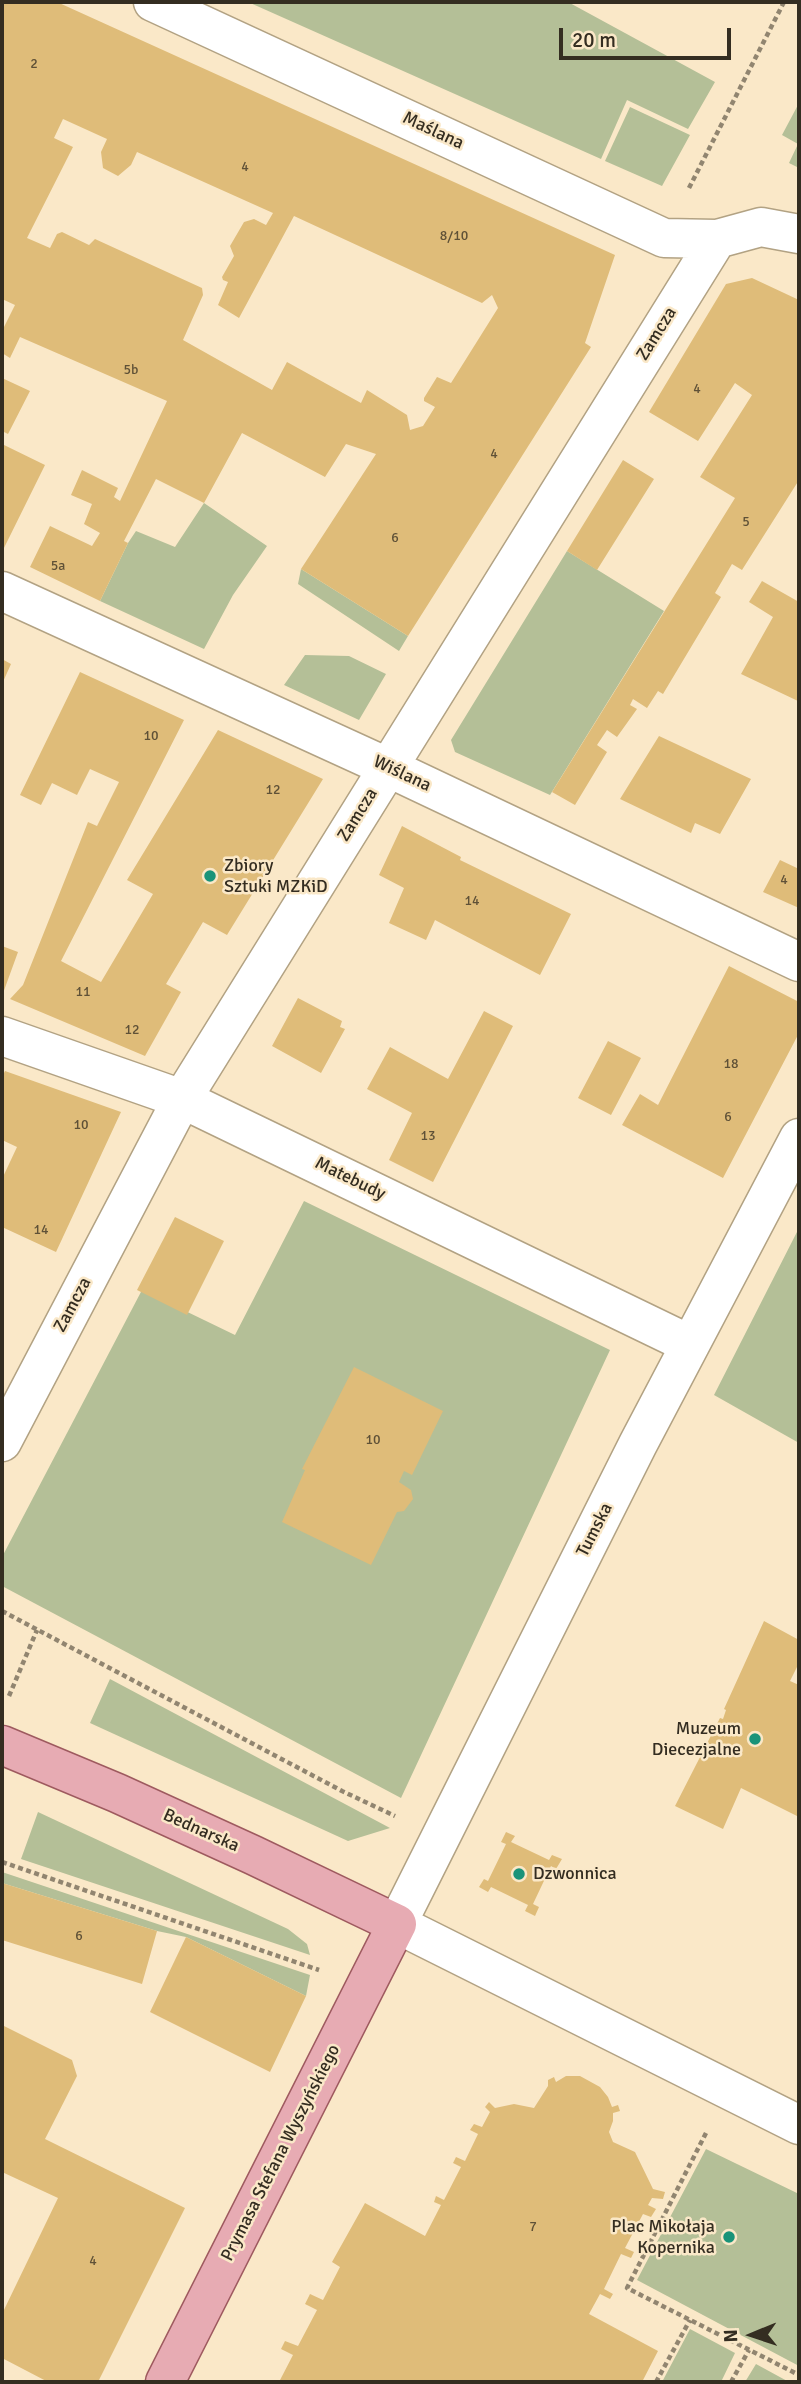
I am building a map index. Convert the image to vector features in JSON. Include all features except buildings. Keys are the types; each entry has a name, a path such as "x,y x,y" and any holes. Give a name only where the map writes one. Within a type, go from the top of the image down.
{"main road":[{"name":"Bednarska","path":"2,1745 117,1793 397,1924"},
{"name":"Prymasa Stefana Wyszyńskiego","path":"165,2382 397,1924"}],"street":[{"name":"Maślana","path":"153,2 664,238 717,239 761,227 799,234"},
{"name":"Zamcza","path":"2,1442 182,1099 717,239"},
{"name":"Wiślana","path":"2,591 387,767 799,962"},
{"name":"Matebudy","path":"2,1036 182,1099 690,1344"},
{"name":"Tumska","path":"397,1924 690,1344 799,1138"},
{"path":"397,1924 799,2124"}],"path":[{"path":"664,238 784,2"},
{"path":"2,1611 342,1791"},
{"path":"5,1703 37,1630"},
{"path":"2,1862 324,1971"},
{"path":"711,2123 626,2288 799,2375"},
{"path":"656,2382 690,2320"},
{"path":"731,2382 749,2350"}],"green space":[{"path":"248,2 568,2 715,82 688,129 627,100 601,159"},
{"path":"799,103 799,168 789,163 798,144 782,135"},
{"path":"630,107 690,135 662,186 605,161"},
{"path":"204,503 267,546 233,595 204,649 100,601 136,531 175,547"},
{"path":"567,551 664,611 550,795 455,752 451,740"},
{"path":"301,569 408,636 399,651 298,584"},
{"path":"305,655 349,656 386,674 359,720 284,685"},
{"path":"304,1201 610,1350 401,1798 2,1586 2,1557 142,1290 235,1335"},
{"path":"799,1228 799,1443 714,1395"},
{"path":"110,1679 390,1828 348,1841 90,1723"},
{"path":"38,1812 288,1929 307,1944 310,1955 21,1859"},
{"path":"2,1872 310,1975 306,1996 186,1937 157,1931 2,1883"},
{"name":"Plac Mikołaja Kopernika","path":"706,2149 799,2194 799,2366 637,2280"},
{"path":"690,2329 735,2353 721,2382 662,2382"},
{"path":"756,2364 789,2382 745,2382"}],"place":[{"name":"Zbiory Sztuki MZKiD","path":"210,876"},
{"name":"Muzeum Diecezjalne","path":"755,1739"},
{"name":"Dzwonnica","path":"519,1874"},
{"name":"Plac Mikołaja Kopernika","path":"729,2237"}]}
